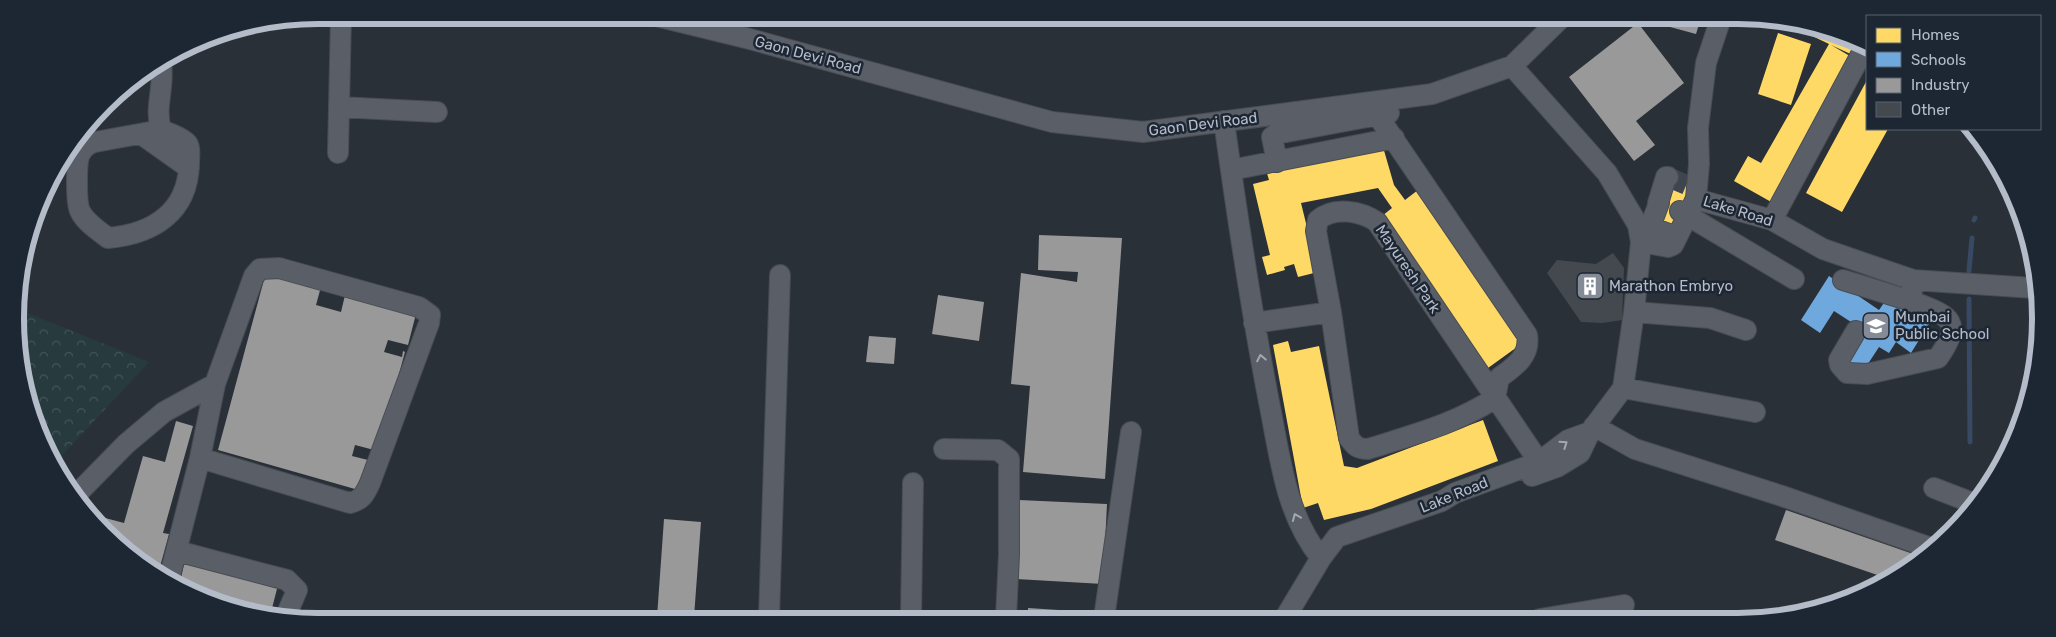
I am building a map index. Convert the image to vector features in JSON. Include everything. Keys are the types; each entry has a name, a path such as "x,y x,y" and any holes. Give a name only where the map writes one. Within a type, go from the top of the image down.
{"street":[{"path":"338,153 341,24"},
{"name":"Gaon Devi Road","path":"716,24 1052,122 1143,132 1224,120 1374,109 1432,94 1512,66 1555,24"},
{"path":"1719,24 1706,63 1698,128 1700,164 1687,205 1794,279"},
{"path":"1772,220 1863,52"},
{"path":"1512,66 1606,173 1646,238"},
{"path":"161,130 158,102 162,69"},
{"path":"339,107 437,112"},
{"path":"1277,162 1272,137 1276,134 1374,109 1400,110"},
{"path":"1374,109 1527,335 1526,351 1519,363 1499,378 1495,398 1538,465"},
{"path":"1224,120 1254,324 1288,497 1306,540 1320,558"},
{"path":"161,130 186,142 189,146 189,168 186,189 160,224 129,236 108,238 90,224 80,212 77,194 79,155 87,145 95,142 140,134 161,130"},
{"path":"140,134 189,168"},
{"path":"1231,170 1394,138"},
{"path":"1415,503 1521,464 1538,465 1580,453 1592,429 1623,388 1646,238 1666,177 1668,177"},
{"name":"Lake Road","path":"1646,238 1668,247 1673,245 1687,205 1772,220 1823,248 1912,280 2031,288"},
{"name":"Mayuresh Park","path":"1331,312 1316,231 1318,220 1326,213 1357,212 1377,222 1495,398"},
{"path":"170,574 200,458 215,384 254,276 260,269 279,268 289,270 419,307 430,315 429,323 370,483 358,501 350,503 200,458"},
{"path":"769,613 780,275"},
{"path":"1843,280 1911,301 1949,318 1952,327 1949,339 1938,358 1866,374 1847,373 1838,360 1856,331"},
{"path":"1911,301 1912,280"},
{"path":"1254,324 1331,312 1349,438 1354,446 1368,449 1457,420 1495,398"},
{"path":"1634,312 1710,318 1746,330"},
{"path":"80,491 126,444 164,412 215,384"},
{"path":"1623,388 1755,412"},
{"path":"1592,429 1634,449 1782,496 1925,546"},
{"path":"1105,613 1131,432"},
{"path":"944,449 998,450 1009,458 1009,554 1006,613"},
{"name":"Lake Road","path":"1288,613 1320,558 1337,537 1442,502 1455,502 1538,465"},
{"path":"911,613 913,483"},
{"path":"1934,488 1968,501"},
{"path":"176,551 287,580 297,590 288,612"},
{"path":"1579,613 1624,606"}],"green space":[{"path":"24,312 149,362 59,459 39,413 29,376 24,338"}],"building: Homes":[{"path":"1801,31 1832,39 1860,50 1857,57 1831,45 1855,59 1773,203 1734,181 1748,156 1761,163 1829,44"},
{"path":"1778,33 1811,44 1791,105 1758,94"},
{"path":"1866,82 1866,130 1887,130 1842,212 1806,193"},
{"path":"1383,147 1394,185 1405,200 1418,190 1524,342 1488,368 1382,216 1392,208 1378,188 1301,203 1318,272 1298,277 1294,264 1284,267 1285,270 1267,275 1262,257 1270,255 1253,184 1269,180 1266,170"},
{"path":"1671,172 1691,180 1672,233 1651,226"},
{"path":"1288,341 1291,352 1319,346 1344,466 1357,468 1483,420 1498,461 1371,509 1324,520 1318,503 1303,508 1273,345"}],"building: Schools":[{"path":"1829,276 1879,310 1888,297 1929,324 1911,353 1896,342 1889,353 1879,347 1862,373 1845,362 1865,331 1834,311 1820,333 1801,320"}],"building: Industry":[{"path":"1639,24 1684,83 1636,121 1655,145 1634,161 1569,77"},
{"path":"1659,24 1699,24 1696,34"},
{"path":"1039,235 1122,238 1105,479 1023,472 1030,386 1011,384 1021,273 1077,282 1078,272 1038,270"},
{"path":"265,276 322,283 316,305 341,312 346,291 417,310 408,345 388,340 384,352 402,357 403,351 405,352 378,451 355,445 352,456 372,461 362,491 218,450"},
{"path":"938,295 984,302 979,341 932,334"},
{"path":"869,336 896,338 894,364 866,362"},
{"path":"176,421 193,426 163,533 169,534 160,567 124,540 100,517 124,523 143,456 165,462"},
{"path":"1019,500 1107,504 1103,584 1015,579"},
{"path":"1786,510 1914,554 1881,576 1775,540"},
{"path":"664,519 701,522 694,613 657,613"},
{"path":"184,564 278,585 272,610 224,598 181,579"},
{"path":"1028,608 1074,611 1074,613 1028,613"}],"building: Other":[{"name":"Marathon Embryo","path":"1613,253 1624,268 1622,320 1602,323 1581,322 1547,273 1557,260 1596,264"}],"waterway":[{"path":"1969,271 1972,238"},
{"path":"1969,299 1970,442"}],"tunnel":[{"path":"1668,177 1689,186"}],"place":[{"name":"Marathon Embryo","path":"1590,286"},
{"name":"Mumbai Public School","path":"1876,326"}]}
